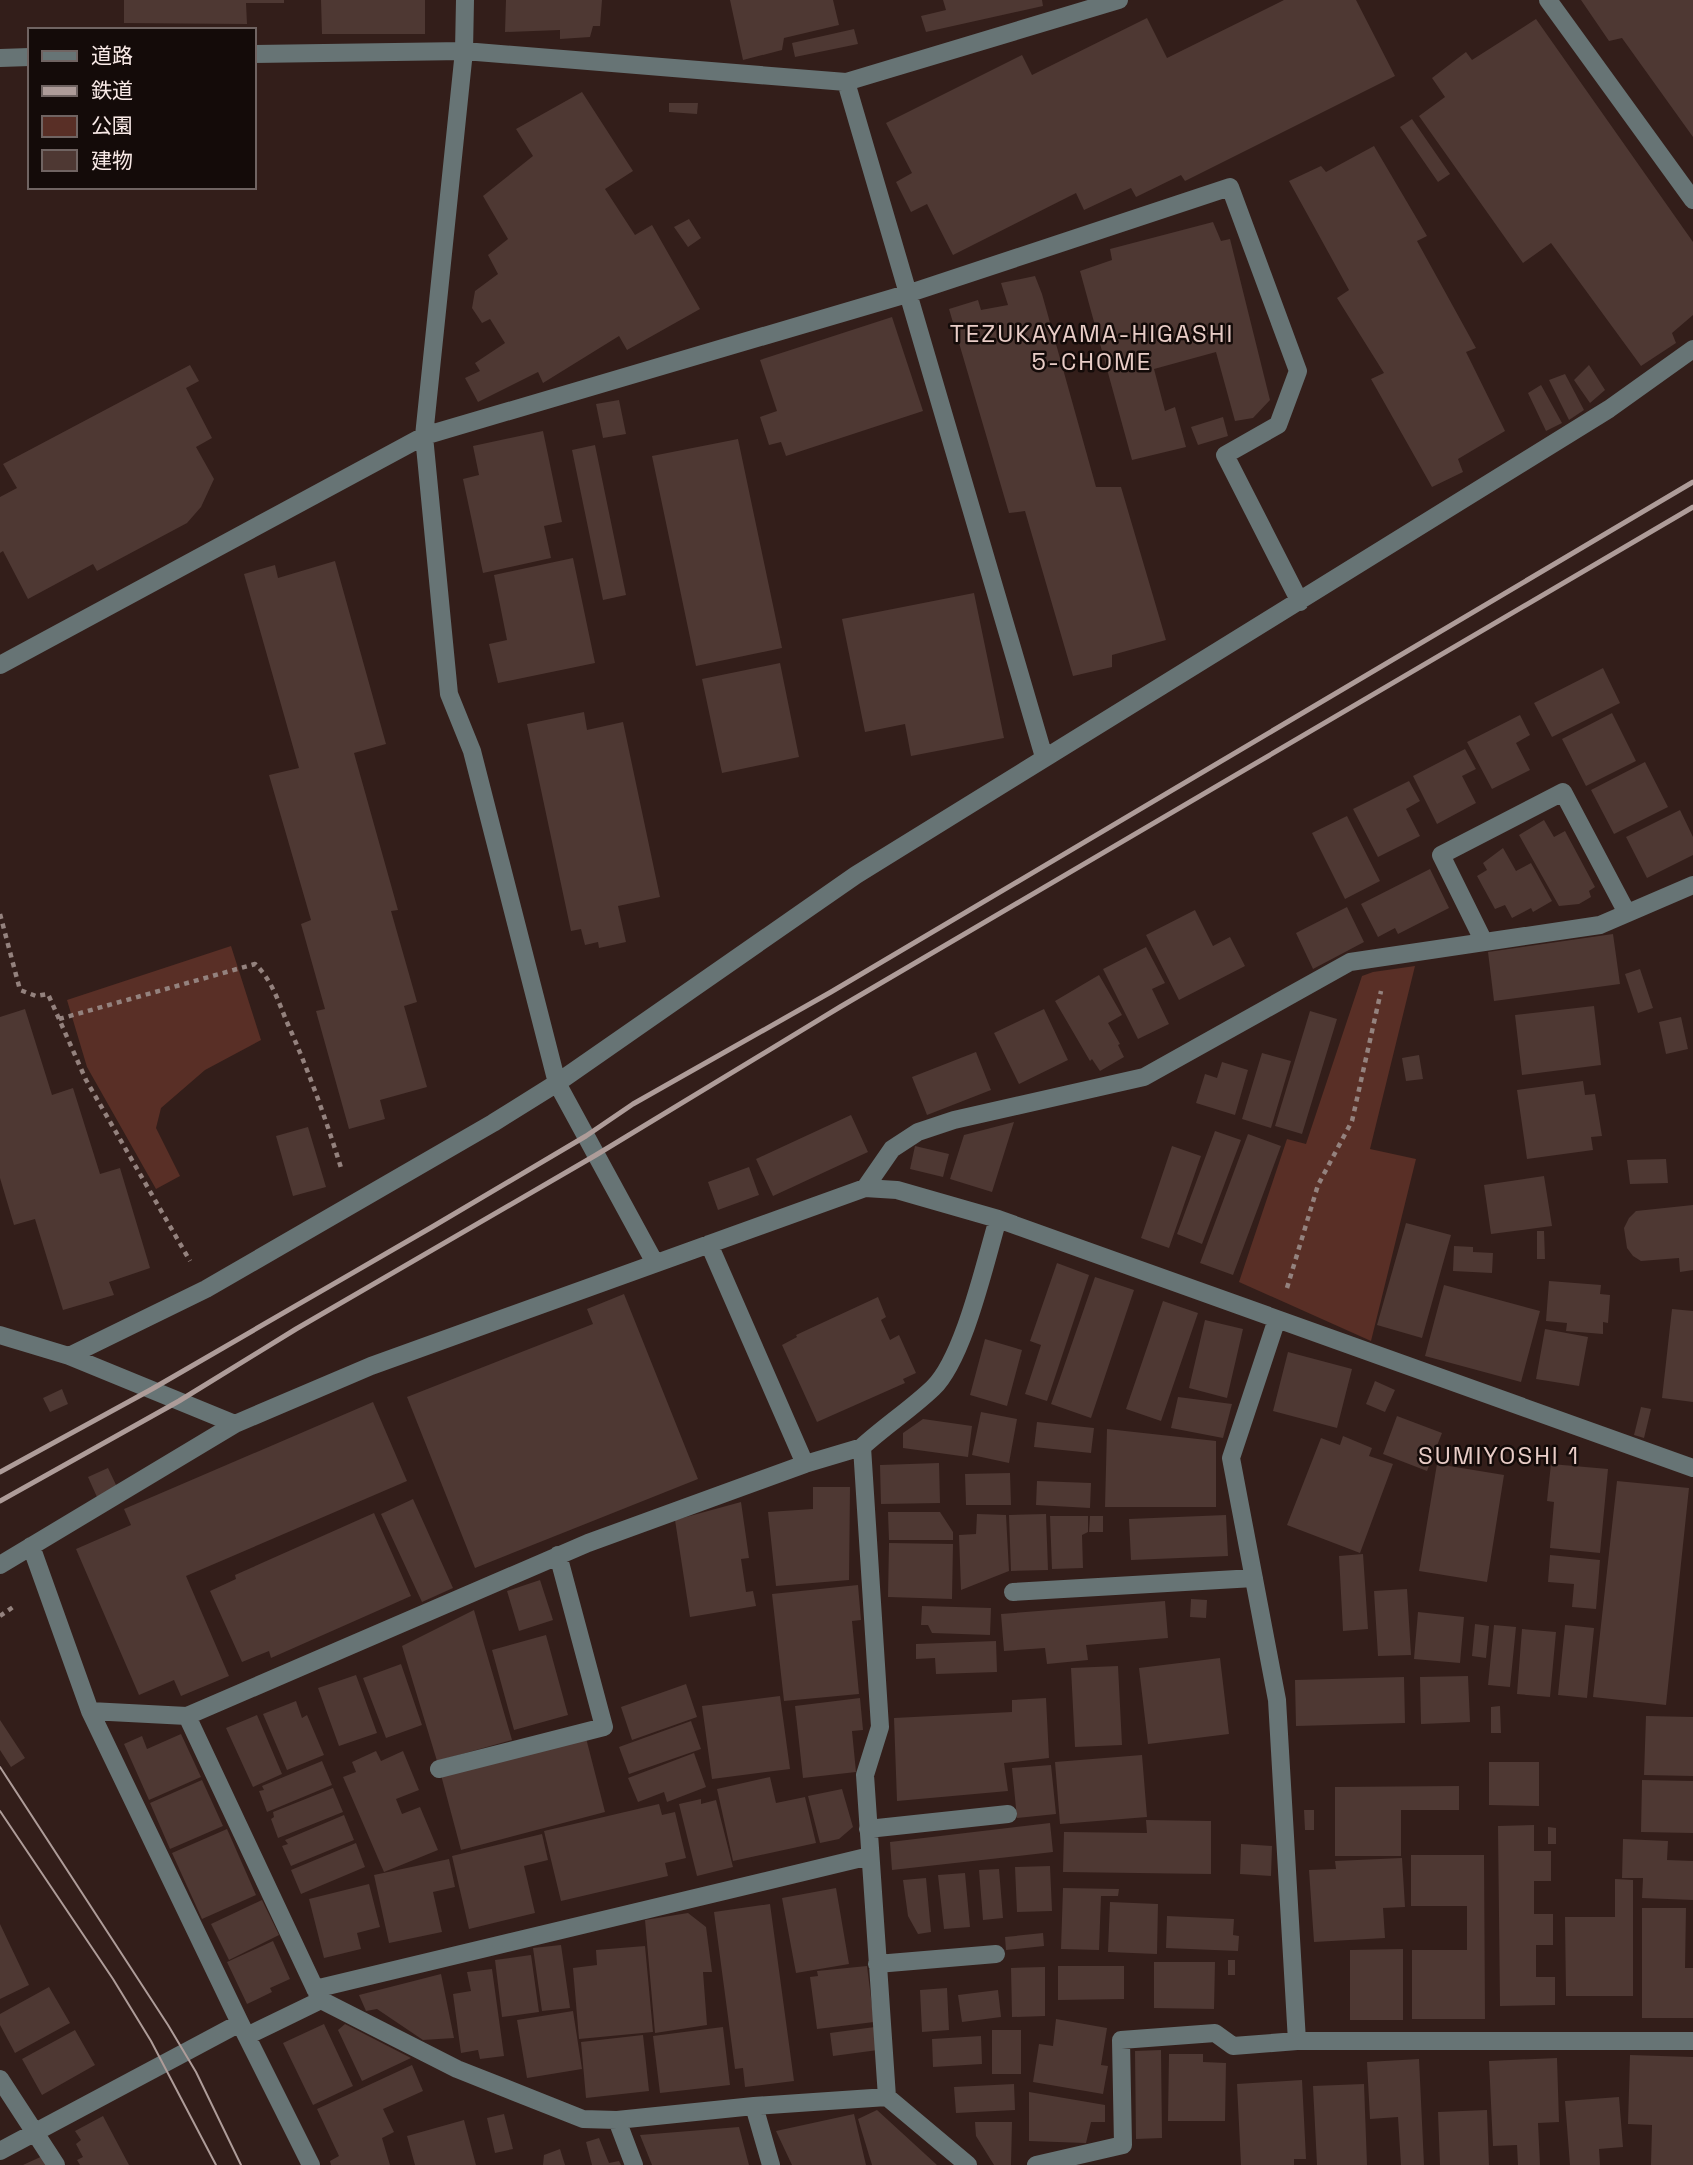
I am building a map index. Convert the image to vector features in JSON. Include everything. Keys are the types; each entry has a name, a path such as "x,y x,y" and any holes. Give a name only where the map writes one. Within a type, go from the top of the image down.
{"street":[{"path":"465,0 464,51 424,436 449,694 472,751 557,1083 655,1263"},
{"path":"256,54 464,51 846,82 1119,0"},
{"path":"1548,0 1693,200"},
{"path":"0,58 28,57"},
{"path":"846,82 1044,757"},
{"path":"1,662 424,436 909,293 1230,187 1298,371 1278,425 1225,455 1300,602"},
{"path":"69,1356 206,1289 557,1083 856,875 1609,410 1693,349"},
{"path":"1484,942 1441,855 1563,792 1627,913"},
{"path":"865,1188 892,1149 918,1132 954,1120 1144,1077 1350,962 1600,925 1693,885"},
{"path":"0,1565 235,1424 371,1366 865,1188 897,1190 998,1219 1693,1468"},
{"path":"90,1711 187,1716 558,1555 805,1464 862,1447 934,1387 949,1368 973,1303 998,1219"},
{"path":"709,1244 805,1464"},
{"path":"1277,1319 1231,1458 1277,1700 1297,2040"},
{"path":"0,1335 69,1356 235,1424"},
{"path":"862,1447 880,1727 865,1774 887,2097"},
{"path":"31,1546 90,1711 311,2165"},
{"path":"439,1769 604,1727 558,1555"},
{"path":"1013,1592 1254,1578"},
{"path":"187,1716 318,1994 457,2068 583,2119 617,2120 754,2106 887,2097 968,2165"},
{"path":"868,1829 1008,1814"},
{"path":"0,2151 318,1994 870,1856"},
{"path":"877,1964 996,1954"},
{"path":"1036,2165 1123,2145 1121,2040 1215,2033 1233,2046 1297,2040 1693,2041"},
{"path":"0,2079 56,2165"},
{"path":"754,2106 771,2165"},
{"path":"617,2120 634,2165"}],"path":[{"path":"0,914 20,990 36,996 48,994 86,1080 206,1289"},
{"path":"1277,1319 1318,1185 1352,1121 1389,956"},
{"path":"59,1018 255,964 265,974 296,1043 326,1120 352,1205"},
{"path":"0,1615 24,1600"}],"green space":[{"path":"231,946 261,1040 205,1070 161,1108 156,1128 180,1176 156,1189 87,1067 67,1000"},
{"path":"1415,966 1370,1149 1416,1159 1371,1341 1239,1282 1287,1139 1306,1144 1362,976"}],"building":[{"path":"124,0 284,0 284,3 246,3 247,24 124,23"},
{"path":"321,0 425,0 425,34 322,34"},
{"path":"506,0 602,0 600,26 593,26 590,37 560,39 560,30 505,32"},
{"path":"730,0 833,0 839,25 784,38 782,50 743,60"},
{"path":"943,0 1042,0 1043,6 926,32 921,16 946,10"},
{"path":"1284,0 1356,0 1395,76 1185,181 1181,175 1136,197 1131,188 1084,210 1076,193 953,255 927,204 911,212 896,182 912,173 886,123 1022,55 1032,75 1147,18 1167,58"},
{"path":"1581,0 1693,0 1693,137 1622,38 1609,41"},
{"path":"1536,19 1693,242 1693,315 1672,333 1676,343 1641,366 1551,243 1523,263 1419,116 1445,97 1432,78 1466,52 1472,60"},
{"path":"854,29 858,44 795,57 792,43"},
{"path":"582,92 633,171 605,189 635,235 652,225 700,309 627,350 619,336 543,383 538,372 478,402 465,378 480,371 475,363 505,343 490,319 482,323 472,308 475,291 498,274 488,255 508,239 483,196 533,156 516,129"},
{"path":"669,103 698,103 697,114 669,112"},
{"path":"1412,119 1450,174 1438,182 1400,127"},
{"path":"1374,146 1427,236 1417,241 1476,348 1466,352 1505,431 1458,459 1463,472 1432,487 1371,379 1384,373 1337,298 1349,290 1289,181 1321,166 1326,172"},
{"path":"689,219 701,238 688,247 674,227"},
{"path":"1213,222 1221,241 1230,239 1270,400 1253,418 1235,421 1216,352 1154,369 1165,411 1175,407 1186,447 1132,460 1080,271 1112,260 1110,249"},
{"path":"1035,276 1096,487 1121,487 1166,640 1112,655 1112,667 1073,676 1025,511 1009,513 949,309 978,300 981,310 1008,305 1001,283"},
{"path":"892,317 923,411 786,456 781,442 769,445 760,417 777,411 760,360"},
{"path":"190,365 199,381 186,388 212,438 196,447 214,479 201,507 187,523 97,571 93,564 28,599 3,551 0,553 0,497 17,488 3,464"},
{"path":"1589,365 1605,390 1590,403 1574,380"},
{"path":"1565,374 1584,410 1569,420 1549,380"},
{"path":"1541,385 1562,423 1546,431 1528,393"},
{"path":"619,400 626,434 603,438 596,404"},
{"path":"1223,417 1228,436 1198,445 1191,427"},
{"path":"543,431 562,522 544,526 551,558 483,573 463,479 479,475 473,446"},
{"path":"738,439 782,648 696,666 652,456"},
{"path":"595,445 626,595 603,600 572,450"},
{"path":"573,558 595,663 498,683 489,644 507,640 494,575"},
{"path":"335,561 386,744 354,753 398,910 391,911 417,1002 404,1006 427,1087 380,1100 385,1119 349,1129 316,1011 325,1009 301,924 311,920 269,775 299,768 244,574 275,565 278,578"},
{"path":"974,593 1004,738 911,756 905,724 865,732 842,619"},
{"path":"780,663 799,757 722,773 702,679"},
{"path":"1603,668 1620,703 1552,737 1534,703"},
{"path":"584,712 587,730 623,722 660,897 618,906 626,942 599,948 598,942 585,945 581,929 571,931 527,724"},
{"path":"1612,713 1636,761 1586,786 1562,739"},
{"path":"1520,715 1530,735 1516,743 1530,770 1492,789 1467,742"},
{"path":"1465,749 1476,769 1462,776 1476,803 1437,824 1413,776"},
{"path":"1645,762 1668,807 1614,834 1591,790"},
{"path":"1409,781 1420,801 1406,809 1420,836 1378,857 1353,809"},
{"path":"1680,810 1693,837 1693,855 1647,878 1626,837"},
{"path":"1347,816 1380,881 1345,899 1312,833"},
{"path":"1544,820 1554,837 1565,831 1595,887 1589,891 1591,897 1579,904 1559,906 1519,835"},
{"path":"1503,848 1516,871 1531,863 1552,901 1533,912 1531,908 1512,918 1505,905 1495,909 1477,876 1487,870 1483,863"},
{"path":"1430,869 1449,908 1398,934 1395,928 1378,937 1361,904"},
{"path":"1347,907 1364,942 1313,969 1296,933"},
{"path":"1195,910 1213,946 1230,937 1245,966 1179,1000 1146,935"},
{"path":"1613,934 1620,984 1494,1001 1488,952"},
{"path":"1146,947 1165,983 1152,989 1169,1024 1138,1039 1103,969"},
{"path":"1640,969 1653,1008 1638,1013 1625,974"},
{"path":"1099,975 1122,1015 1108,1023 1124,1057 1100,1071 1092,1059 1090,1061 1055,1001"},
{"path":"1594,1006 1601,1065 1522,1075 1515,1015"},
{"path":"25,1009 52,1095 73,1088 100,1174 120,1168 150,1268 109,1282 114,1295 63,1310 35,1219 14,1225 0,1178 0,1017"},
{"path":"1044,1009 1068,1060 1019,1084 994,1033"},
{"path":"1310,1011 1337,1019 1302,1134 1275,1126"},
{"path":"1681,1017 1688,1049 1666,1054 1659,1022"},
{"path":"976,1052 991,1090 927,1115 912,1077"},
{"path":"1262,1053 1291,1061 1271,1128 1242,1119"},
{"path":"1419,1055 1423,1079 1406,1081 1402,1058"},
{"path":"1222,1062 1248,1070 1235,1115 1196,1103 1205,1074 1217,1078"},
{"path":"1583,1081 1585,1095 1595,1094 1602,1136 1591,1137 1593,1150 1527,1159 1517,1090"},
{"path":"851,1115 868,1152 773,1196 756,1159"},
{"path":"1014,1122 992,1192 950,1179 964,1135"},
{"path":"308,1127 326,1187 293,1196 276,1136"},
{"path":"1215,1131 1241,1140 1202,1244 1177,1234"},
{"path":"1248,1134 1281,1146 1233,1275 1200,1263"},
{"path":"915,1146 949,1154 943,1177 910,1169"},
{"path":"1172,1146 1201,1156 1169,1248 1141,1238"},
{"path":"1666,1159 1668,1183 1630,1184 1627,1160"},
{"path":"749,1167 759,1195 718,1210 708,1182"},
{"path":"1544,1176 1552,1226 1491,1234 1484,1185"},
{"path":"1693,1205 1693,1270 1680,1272 1679,1258 1641,1261 1627,1248 1624,1228 1636,1211"},
{"path":"1406,1223 1451,1235 1422,1338 1377,1325"},
{"path":"1537,1231 1544,1231 1545,1259 1537,1259"},
{"path":"1454,1246 1473,1247 1473,1252 1493,1253 1492,1273 1453,1271"},
{"path":"1057,1263 1089,1275 1047,1401 1025,1394 1041,1345 1030,1341"},
{"path":"1095,1277 1134,1290 1091,1418 1051,1404"},
{"path":"1549,1281 1601,1285 1600,1294 1610,1295 1608,1323 1603,1322 1603,1334 1566,1331 1567,1323 1546,1321"},
{"path":"1444,1285 1540,1311 1521,1382 1425,1356"},
{"path":"624,1294 698,1479 475,1568 407,1397 593,1324 587,1309"},
{"path":"878,1297 886,1317 881,1320 890,1340 899,1335 916,1373 903,1379 905,1383 817,1422 782,1345 797,1337 796,1335"},
{"path":"1163,1301 1198,1313 1161,1421 1126,1409"},
{"path":"1672,1309 1693,1311 1693,1402 1662,1398"},
{"path":"1205,1320 1243,1329 1227,1398 1189,1388"},
{"path":"1545,1329 1588,1337 1579,1386 1536,1379"},
{"path":"985,1339 1022,1350 1007,1406 970,1395"},
{"path":"1288,1352 1352,1369 1337,1428 1273,1411"},
{"path":"1375,1381 1395,1390 1385,1412 1366,1404"},
{"path":"62,1389 68,1404 50,1412 43,1398"},
{"path":"1178,1397 1232,1404 1223,1438 1171,1428"},
{"path":"373,1402 407,1481 186,1576 229,1676 181,1696 174,1680 139,1695 76,1549 131,1525 124,1509"},
{"path":"1641,1407 1651,1409 1644,1438 1634,1435"},
{"path":"981,1412 1017,1419 1009,1463 972,1455"},
{"path":"1397,1416 1442,1433 1427,1471 1383,1454"},
{"path":"923,1419 972,1426 968,1457 903,1448 903,1433"},
{"path":"1037,1422 1094,1428 1091,1453 1034,1447"},
{"path":"1107,1429 1216,1441 1216,1507 1105,1507"},
{"path":"1343,1436 1372,1448 1369,1456 1393,1464 1360,1553 1287,1525 1321,1438 1340,1445"},
{"path":"939,1463 940,1503 881,1504 880,1465"},
{"path":"1437,1464 1504,1475 1487,1582 1419,1571"},
{"path":"1551,1464 1608,1469 1600,1553 1550,1548 1554,1502 1547,1501"},
{"path":"108,1468 117,1487 97,1497 88,1477"},
{"path":"1010,1473 1011,1505 966,1505 965,1474"},
{"path":"1037,1481 1091,1483 1090,1508 1036,1505"},
{"path":"1617,1481 1689,1488 1666,1705 1593,1697"},
{"path":"813,1487 850,1487 849,1580 776,1586 768,1512 813,1509"},
{"path":"413,1499 453,1588 422,1602 381,1514"},
{"path":"741,1502 749,1558 741,1559 746,1592 753,1591 756,1606 690,1617 675,1520"},
{"path":"888,1512 940,1512 953,1532 953,1540 889,1540"},
{"path":"374,1513 411,1596 271,1658 269,1651 242,1662 210,1591 236,1579 235,1575"},
{"path":"977,1514 1006,1515 1009,1571 961,1590 959,1535 976,1534"},
{"path":"1046,1514 1048,1570 1011,1571 1009,1515"},
{"path":"1226,1515 1228,1556 1131,1560 1129,1519"},
{"path":"1050,1516 1088,1516 1088,1532 1082,1535 1083,1568 1052,1569"},
{"path":"1090,1516 1103,1516 1103,1532 1089,1532"},
{"path":"889,1543 953,1544 952,1599 888,1597"},
{"path":"1363,1554 1368,1629 1343,1631 1339,1556"},
{"path":"1550,1555 1600,1560 1596,1609 1572,1607 1574,1584 1548,1582"},
{"path":"540,1580 553,1620 519,1631 507,1591"},
{"path":"858,1585 861,1620 852,1621 859,1694 784,1701 772,1594"},
{"path":"1407,1589 1411,1655 1378,1656 1374,1591"},
{"path":"1191,1599 1207,1600 1206,1618 1190,1617"},
{"path":"1165,1601 1168,1638 1086,1645 1088,1660 1047,1664 1045,1648 1004,1651 1001,1614"},
{"path":"922,1606 991,1608 990,1635 932,1633 928,1625 921,1625"},
{"path":"474,1610 512,1740 437,1761 402,1646"},
{"path":"1418,1612 1464,1617 1460,1663 1414,1659"},
{"path":"1475,1624 1489,1626 1486,1658 1472,1656"},
{"path":"1494,1625 1516,1627 1510,1687 1488,1685"},
{"path":"1565,1625 1594,1628 1587,1698 1558,1695"},
{"path":"1522,1629 1556,1632 1550,1697 1517,1694"},
{"path":"546,1635 568,1715 514,1730 492,1650"},
{"path":"996,1641 997,1672 936,1674 935,1658 916,1659 916,1644"},
{"path":"1220,1658 1229,1734 1148,1744 1139,1668"},
{"path":"401,1664 422,1725 386,1738 363,1678"},
{"path":"1118,1666 1122,1745 1075,1747 1071,1668"},
{"path":"356,1675 377,1733 339,1746 318,1688"},
{"path":"1468,1676 1470,1722 1421,1724 1420,1677"},
{"path":"1404,1677 1405,1723 1296,1726 1295,1680"},
{"path":"686,1684 697,1717 632,1740 621,1707"},
{"path":"780,1696 790,1769 712,1779 702,1706"},
{"path":"860,1698 863,1730 852,1731 856,1772 803,1778 795,1706"},
{"path":"1046,1698 1049,1758 1004,1763 1008,1791 897,1801 894,1718 1012,1712 1012,1700"},
{"path":"296,1701 302,1718 307,1715 324,1755 287,1770 263,1714"},
{"path":"1500,1706 1501,1733 1491,1733 1491,1707"},
{"path":"257,1715 282,1774 253,1787 226,1728"},
{"path":"1646,1716 1693,1717 1693,1776 1644,1775"},
{"path":"0,1720 25,1758 11,1767 0,1750"},
{"path":"691,1721 701,1749 629,1774 619,1747"},
{"path":"181,1734 201,1777 149,1800 124,1744 142,1736 147,1749"},
{"path":"586,1738 605,1812 461,1850 441,1775"},
{"path":"376,1751 381,1761 403,1751 419,1790 396,1799 402,1814 420,1807 438,1850 384,1872 343,1777 356,1772 352,1762"},
{"path":"694,1753 706,1787 667,1802 664,1792 638,1802 628,1778"},
{"path":"1142,1755 1147,1817 1060,1824 1055,1762"},
{"path":"322,1761 332,1785 267,1812 259,1791 264,1790 262,1786"},
{"path":"1489,1762 1539,1762 1539,1806 1489,1805"},
{"path":"1051,1765 1056,1814 1017,1818 1012,1768"},
{"path":"770,1777 776,1803 805,1797 816,1843 733,1861 717,1789"},
{"path":"202,1780 223,1826 170,1849 150,1803"},
{"path":"1642,1780 1693,1781 1693,1833 1641,1832"},
{"path":"1459,1786 1459,1810 1401,1810 1401,1856 1335,1856 1335,1787"},
{"path":"333,1788 343,1812 278,1838 271,1819 274,1817 273,1812"},
{"path":"842,1789 853,1827 839,1839 820,1843 808,1796"},
{"path":"701,1799 701,1804 716,1800 733,1867 697,1876 679,1804"},
{"path":"659,1804 662,1815 675,1812 686,1858 665,1863 668,1876 561,1901 544,1831"},
{"path":"1304,1810 1314,1810 1314,1830 1305,1830"},
{"path":"344,1815 354,1840 291,1866 282,1846 288,1844 285,1840"},
{"path":"1146,1820 1211,1821 1211,1874 1063,1872 1064,1832 1147,1833"},
{"path":"1050,1823 1053,1852 892,1870 890,1842"},
{"path":"1534,1825 1534,1851 1551,1851 1551,1881 1534,1881 1534,1914 1553,1914 1553,1945 1536,1945 1536,1977 1555,1977 1555,2005 1500,2006 1498,1826"},
{"path":"1548,1827 1556,1828 1556,1844 1548,1844"},
{"path":"227,1829 256,1895 202,1919 172,1853"},
{"path":"542,1834 548,1860 524,1866 535,1913 469,1929 452,1856"},
{"path":"1623,1839 1668,1841 1667,1860 1693,1861 1693,1900 1642,1898 1643,1878 1622,1878"},
{"path":"356,1843 365,1867 301,1894 291,1870"},
{"path":"1241,1844 1272,1846 1271,1876 1240,1874"},
{"path":"1411,1855 1484,1855 1485,2019 1412,2019 1412,1950 1467,1950 1467,1906 1411,1906"},
{"path":"1402,1858 1405,1907 1383,1908 1385,1938 1314,1942 1309,1870 1336,1869 1335,1861"},
{"path":"449,1859 455,1887 433,1892 442,1932 389,1943 374,1875"},
{"path":"1050,1866 1052,1911 1017,1912 1015,1867"},
{"path":"999,1869 1003,1918 983,1920 979,1870"},
{"path":"965,1873 970,1927 944,1929 938,1875"},
{"path":"926,1878 931,1932 918,1934 908,1916 903,1880"},
{"path":"1615,1879 1633,1880 1633,1996 1566,1996 1565,1917 1615,1917"},
{"path":"369,1884 380,1927 357,1933 361,1949 324,1958 309,1899"},
{"path":"836,1888 849,1964 796,1973 782,1898"},
{"path":"1063,1888 1119,1889 1118,1896 1101,1896 1099,1950 1061,1949"},
{"path":"262,1900 279,1935 229,1960 211,1924"},
{"path":"1110,1902 1158,1904 1157,1954 1108,1952"},
{"path":"770,1904 794,2081 745,2087 743,2068 735,2069 714,1912"},
{"path":"1642,1908 1686,1908 1685,1968 1693,1968 1693,2018 1642,2018"},
{"path":"688,1913 706,1927 712,1972 703,1972 707,2025 655,2033 645,1920"},
{"path":"1167,1916 1234,1919 1233,1935 1239,1936 1238,1951 1166,1948"},
{"path":"0,1924 29,1985 0,1999"},
{"path":"1043,1933 1044,1946 1006,1950 1005,1937"},
{"path":"273,1941 290,1979 270,1988 272,1992 247,2004 227,1962"},
{"path":"561,1945 570,2008 542,2011 533,1948"},
{"path":"645,1946 653,2032 579,2039 573,1968 597,1965 596,1950"},
{"path":"1403,1949 1403,2020 1350,2020 1350,1950"},
{"path":"531,1955 539,2012 502,2017 495,1960"},
{"path":"1228,1960 1235,1960 1235,1975 1228,1975"},
{"path":"1154,1962 1215,1962 1214,2009 1154,2008"},
{"path":"867,1966 874,2022 817,2029 810,1977 818,1976 817,1971"},
{"path":"1058,1966 1124,1966 1124,1999 1058,2000"},
{"path":"1045,1967 1045,2016 1012,2017 1011,1968"},
{"path":"492,1969 504,2056 480,2059 478,2050 461,2053 453,1994 471,1991 467,1972"},
{"path":"441,1974 454,2038 423,2040 377,2009 366,2011 359,1995"},
{"path":"49,1987 70,2023 15,2053 0,2025 0,2014"},
{"path":"947,1988 949,2030 922,2032 920,1990"},
{"path":"998,1990 1001,2017 962,2022 958,1995"},
{"path":"573,2011 582,2069 527,2078 517,2020"},
{"path":"1056,2019 1107,2028 1101,2065 1108,2066 1103,2094 1033,2082 1039,2044 1053,2046"},
{"path":"324,2024 353,2086 313,2105 283,2043"},
{"path":"345,2024 411,2058 362,2081 338,2030"},
{"path":"723,2027 730,2085 660,2093 653,2036"},
{"path":"875,2027 878,2050 833,2056 830,2033"},
{"path":"75,2030 95,2065 42,2095 22,2059"},
{"path":"992,2030 1021,2030 1021,2074 992,2074"},
{"path":"643,2035 649,2091 586,2098 581,2042"},
{"path":"981,2036 982,2064 933,2067 932,2039"},
{"path":"1161,2050 1162,2138 1136,2139 1135,2051"},
{"path":"1169,2054 1203,2054 1203,2062 1226,2063 1225,2121 1168,2121"},
{"path":"1630,2055 1693,2057 1693,2165 1651,2165 1652,2125 1628,2124"},
{"path":"1557,2058 1559,2122 1538,2123 1540,2165 1518,2165 1517,2145 1493,2146 1489,2061"},
{"path":"1419,2059 1424,2165 1401,2165 1398,2117 1370,2119 1367,2062"},
{"path":"412,2065 423,2091 383,2109 394,2132 382,2138 390,2165 331,2165 330,2161 339,2156 317,2109"},
{"path":"1302,2080 1306,2159 1294,2159 1294,2165 1241,2165 1237,2084"},
{"path":"1014,2084 1015,2110 956,2113 954,2087"},
{"path":"1364,2084 1367,2165 1317,2165 1313,2086"},
{"path":"1029,2092 1105,2105 1105,2122 1091,2122 1086,2143 1029,2141"},
{"path":"1619,2097 1623,2147 1599,2149 1600,2165 1570,2165 1565,2101"},
{"path":"877,2110 937,2165 872,2165 858,2119"},
{"path":"1487,2110 1489,2165 1440,2165 1438,2112"},
{"path":"504,2114 513,2149 495,2153 487,2118"},
{"path":"854,2114 866,2165 792,2165 776,2131"},
{"path":"103,2116 129,2165 80,2165 77,2160 83,2157 76,2144 81,2140 75,2131"},
{"path":"464,2120 476,2165 415,2165 407,2136"},
{"path":"975,2122 1012,2122 1011,2165 994,2165 976,2136"},
{"path":"739,2127 749,2165 652,2165 640,2135"},
{"path":"599,2138 609,2163 619,2161 621,2165 592,2165 586,2142"},
{"path":"560,2149 565,2165 543,2165 544,2155"},
{"path":"47,2154 52,2165 23,2165"}],"tram line":[{"path":"0,1767 168,2025 196,2072 241,2165"},
{"path":"0,1811 113,1979 151,2041 216,2165"}],"railway":[{"path":"0,1472 152,1389 432,1227 586,1136 633,1104 831,992 1693,482"},
{"path":"0,1501 179,1401 296,1329 596,1155 840,1007 1693,507"}],"district":[{"name":"TEZUKAYAMA-HIGASHI 5-CHOME","path":"1092,348"},
{"name":"SUMIYOSHI 1","path":"1499,1456"}]}
